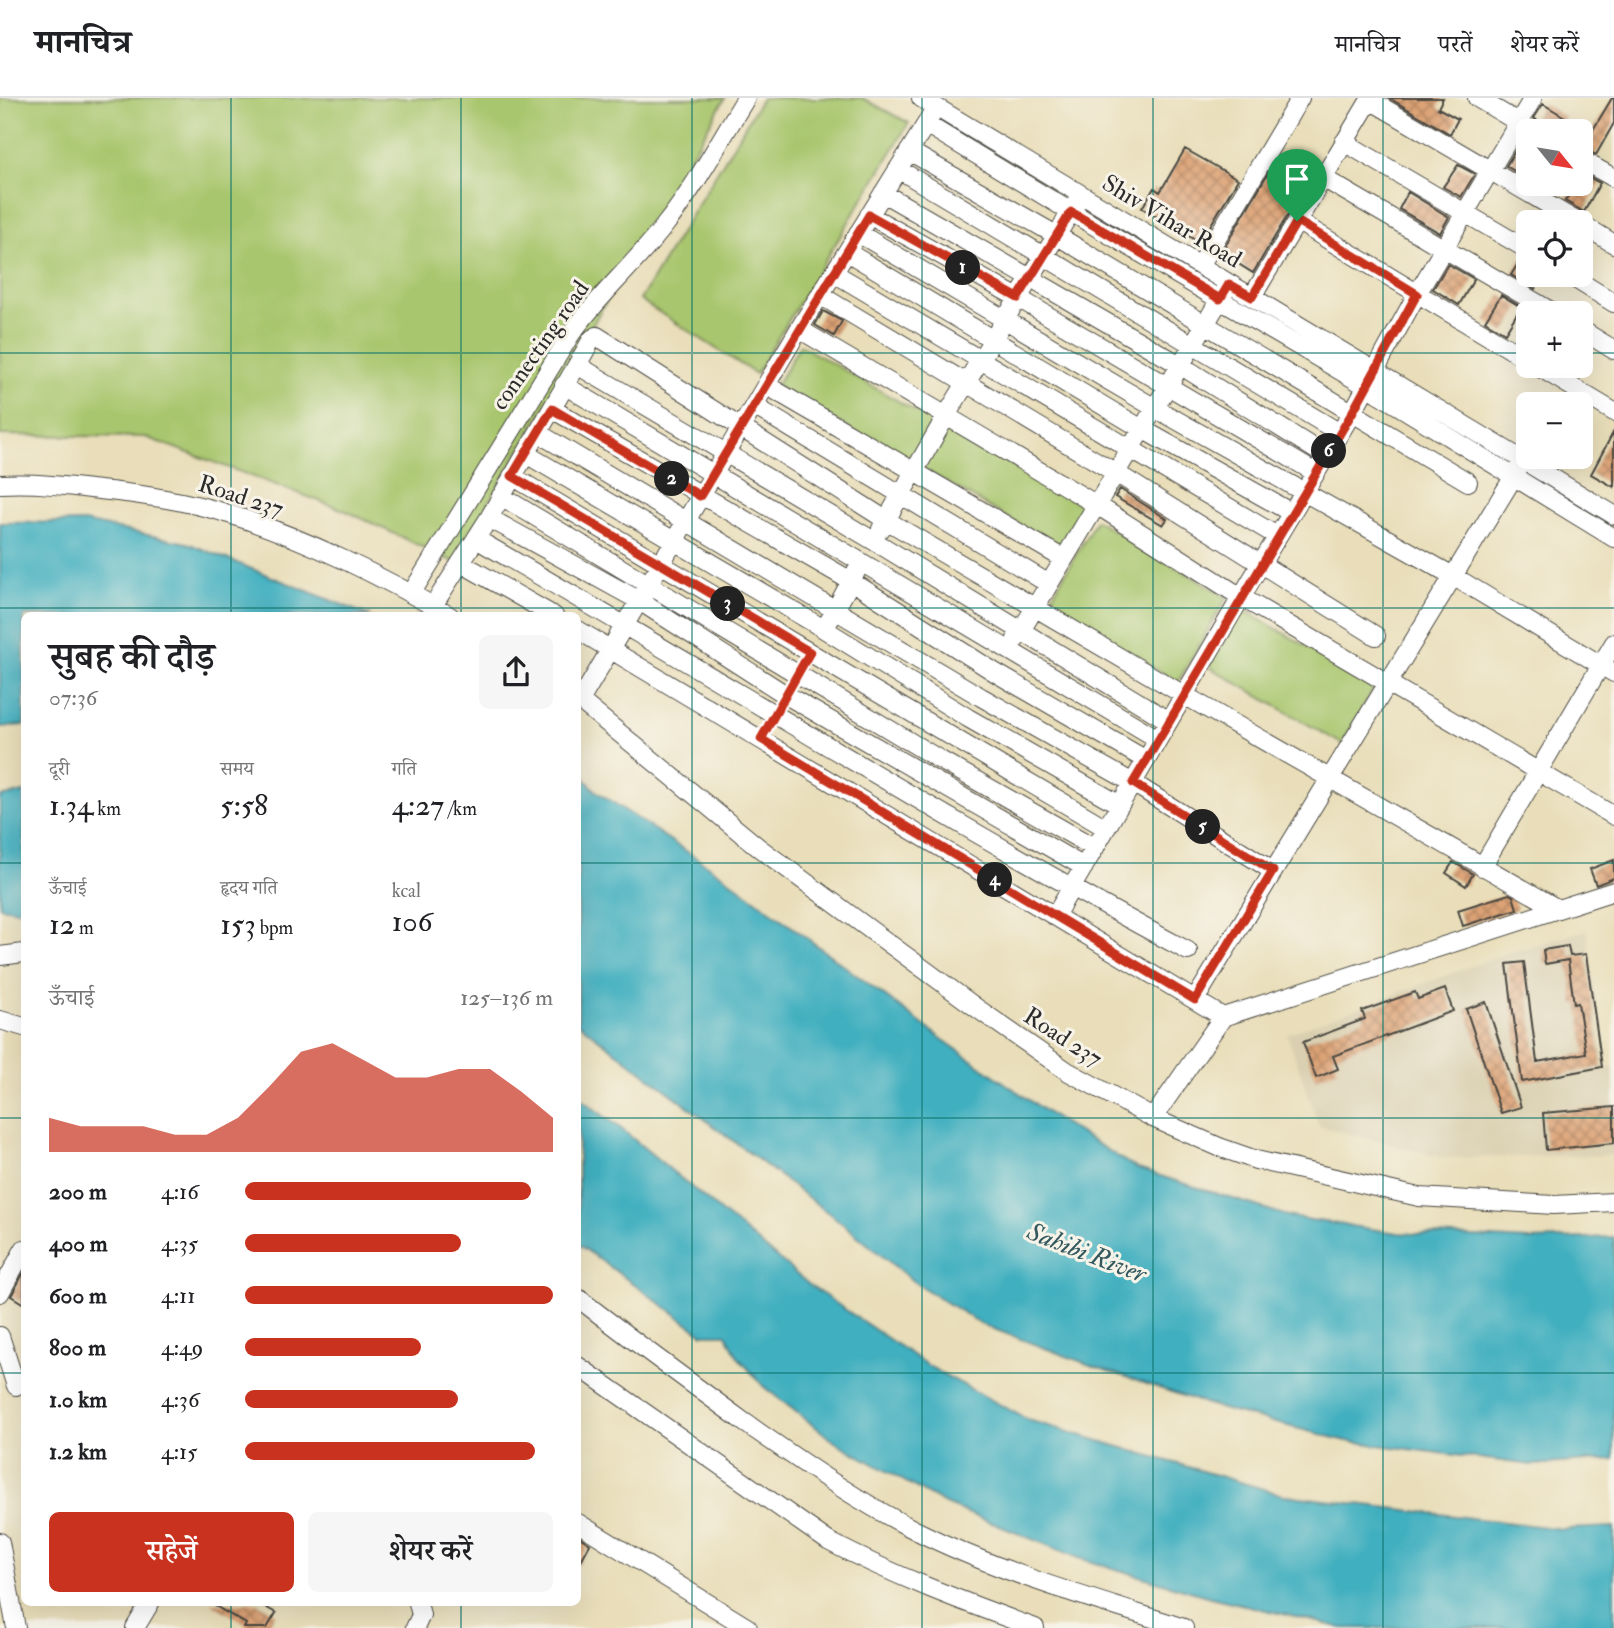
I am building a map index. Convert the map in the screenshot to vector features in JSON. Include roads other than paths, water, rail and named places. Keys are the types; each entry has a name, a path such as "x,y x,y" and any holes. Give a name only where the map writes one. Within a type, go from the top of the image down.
{"street":[{"name":"connecting road","path":"411,594 571,334 589,309 666,224 687,195 746,98"},
{"path":"1200,266 1300,98"},
{"path":"1477,98 1516,121"},
{"path":"1528,119 1533,98"},
{"path":"1252,297 1370,99 1558,210"},
{"path":"581,697 799,329 926,124 929,103"},
{"name":"Shiv Vihar Road","path":"929,103 1200,266 1225,291 1252,297 1516,456"},
{"path":"926,124 1071,212 1225,291 1366,386 1614,538"},
{"path":"1055,916 1352,413 1374,369 1490,169 1516,139"},
{"path":"1345,142 1516,243"},
{"path":"909,152 1056,236 1468,482"},
{"path":"1593,166 1614,178"},
{"path":"898,169 1340,433"},
{"path":"1323,178 1533,301"},
{"path":"883,193 1180,365 1326,456"},
{"path":"761,739 946,415 1082,195"},
{"path":"869,215 1018,298 1316,473"},
{"path":"1297,221 1516,353"},
{"path":"1593,231 1614,244"},
{"path":"858,233 1155,408 1453,576 1608,669"},
{"path":"847,252 1142,429 1292,513"},
{"path":"834,273 1277,536"},
{"path":"1588,287 1614,303"},
{"path":"904,825 1225,291"},
{"path":"820,295 1116,473 1376,636"},
{"path":"799,329 1097,505 1241,597 1614,816"},
{"path":"433,606 489,518 592,339 597,336 886,520 1184,695 1558,909"},
{"path":"1593,337 1614,350"},
{"path":"577,365 874,541 1169,721"},
{"path":"1557,378 1614,412"},
{"path":"766,385 1064,559"},
{"path":"564,386 1158,739"},
{"path":"754,406 1049,584"},
{"path":"552,409 851,581 996,673 1146,760"},
{"path":"538,433 981,697 1133,783 1273,871"},
{"path":"526,454 824,629 968,718 1120,805"},
{"path":"1195,1000 1519,469"},
{"name":"Shiv Vihar Road","path":"1537,469 1614,515"},
{"path":"512,476 1107,828"},
{"name":"Road 237","path":"0,484 131,493 192,504 232,515 359,568 443,612"},
{"path":"501,496 942,761 1095,848"},
{"path":"489,518 638,600 786,695 1083,867"},
{"path":"476,539 1071,889 1188,951"},
{"path":"461,563 547,612"},
{"path":"581,632 1223,1017"},
{"path":"1482,867 1608,669 1614,643"},
{"name":"Road 237","path":"581,702 758,847 1017,1037 1067,1071 1153,1118 1256,1160 1419,1197 1554,1205 1614,1202"},
{"path":"1153,1118 1223,1017 1614,891"},
{"path":"0,956 21,953"},
{"path":"0,1020 21,1026"},
{"path":"0,1293 21,1254"},
{"path":"581,1300 660,1362 792,1456 905,1525 958,1549 1076,1595 1184,1628"},
{"path":"0,1336 14,1386"},
{"path":"581,1368 828,1541 934,1591 1035,1628"},
{"path":"581,1526 748,1628"},
{"path":"0,1542 16,1628"},
{"path":"143,1625 149,1606"},
{"path":"415,1628 421,1615 419,1606"}],"water":[{"path":"84,522 187,543 360,612 21,612 21,725 0,727 0,523"},
{"name":"Sahibi River","path":"581,774 596,791 728,879 942,1039 1055,1118 1138,1169 1291,1217 1398,1233 1529,1240 1614,1237 1614,1459 1532,1465 1347,1441 1225,1410 1093,1366 983,1325 914,1282 843,1224 581,1025"},
{"path":"21,793 21,910 0,907 0,797"},
{"path":"581,1099 619,1127 812,1287 930,1367 1028,1420 1284,1495 1562,1529 1614,1527 1614,1628 1343,1628 1210,1597 1079,1558 945,1504 835,1442 764,1387 738,1357 726,1334 703,1334 581,1246"}]}
